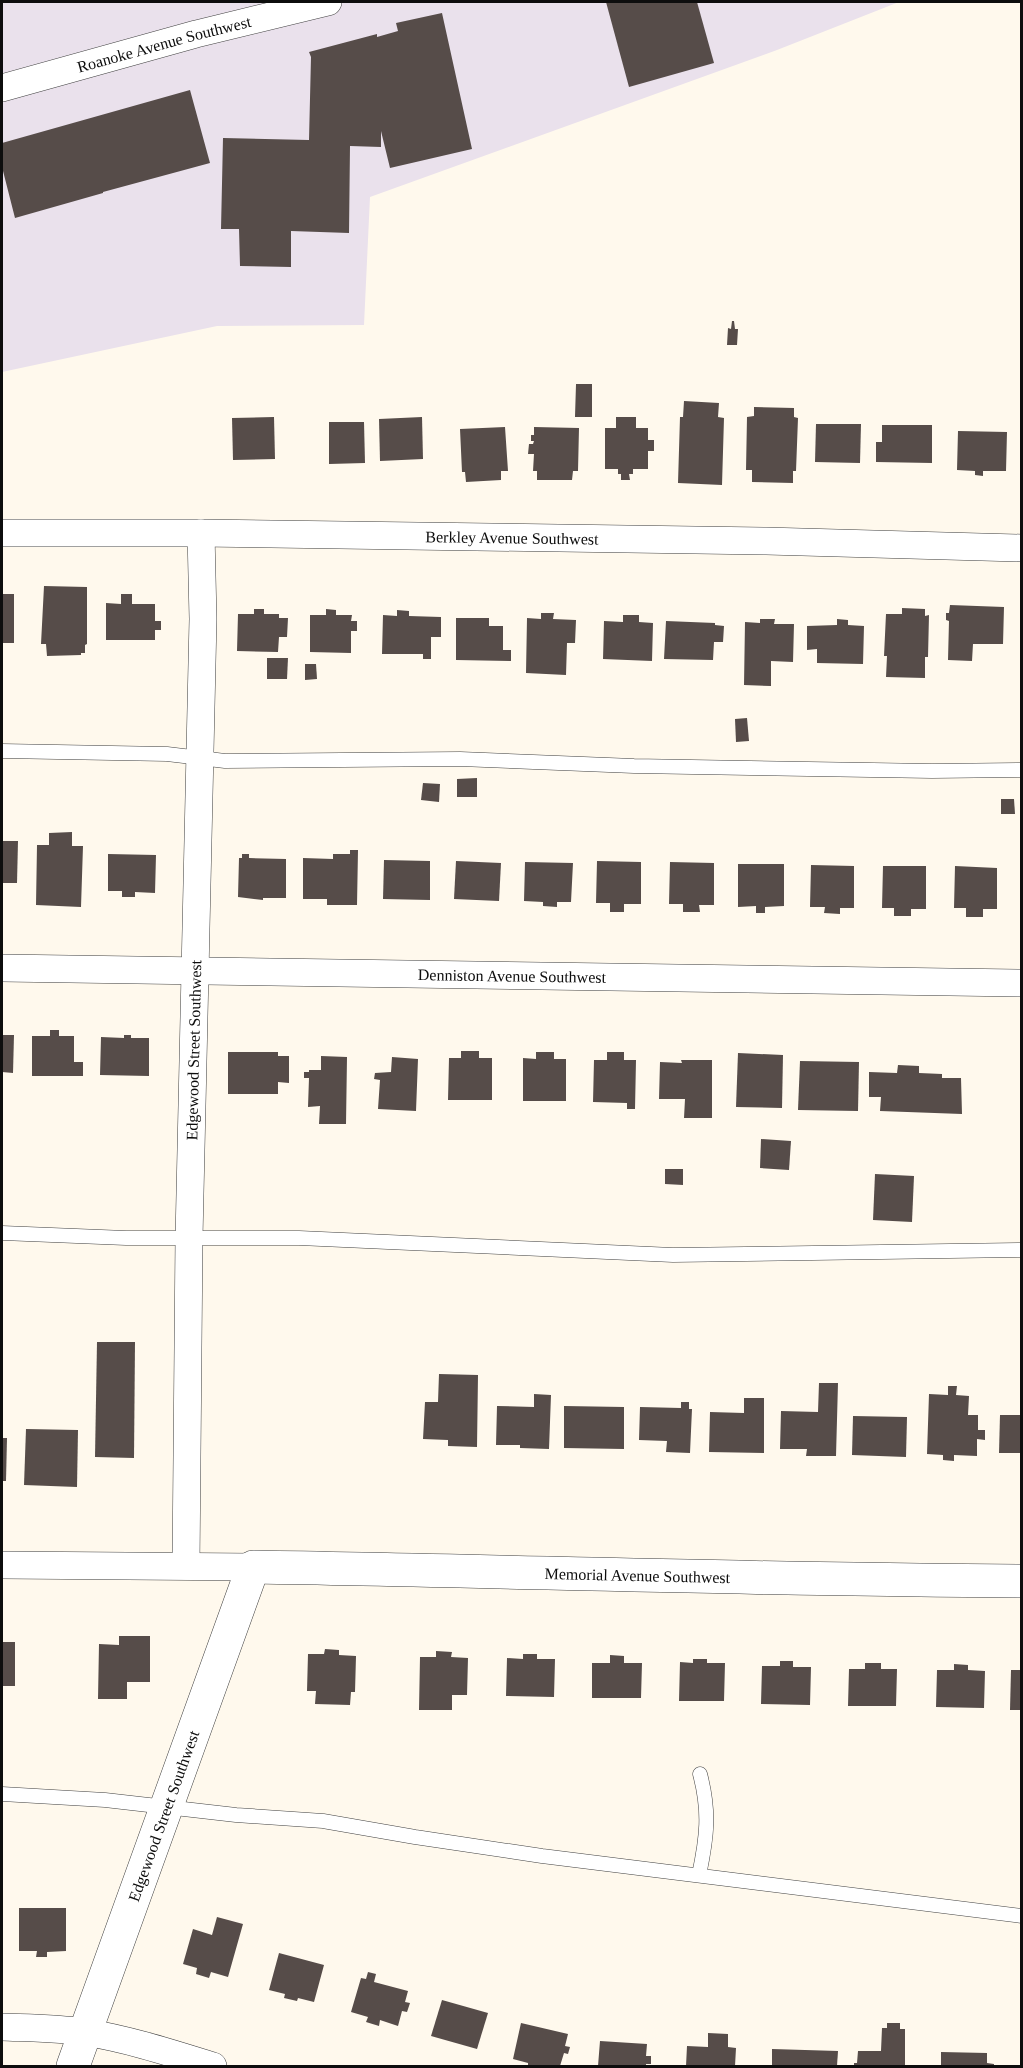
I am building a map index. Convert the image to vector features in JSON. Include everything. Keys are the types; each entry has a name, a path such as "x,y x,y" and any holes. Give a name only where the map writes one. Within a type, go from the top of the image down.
{"street":[{"name":"Roanoke Avenue Southwest","path":"2,88 196,34 328,2"},
{"name":"Berkley Avenue Southwest","path":"2,533 201,533 755,541 1022,548"},
{"name":"Edgewood Street Southwest","path":"186,1566 189,1238 203,619 201,533"},
{"name":"Denniston Avenue Southwest","path":"2,968 1022,983"},
{"path":"2,1565 254,1567"},
{"name":"Edgewood Street Southwest","path":"73,2067 254,1567"},
{"name":"Memorial Avenue Southwest","path":"254,1567 499,1571 845,1581 1022,1581"},
{"path":"2,2027 85,2032 145,2046 213,2067"}],"lane":[{"path":"2,751 156,754 225,761 460,759 646,766 932,771 1022,770"},
{"path":"2,1233 189,1238 300,1238 673,1256 1022,1250"},
{"path":"699,1875 707,1838 707,1800 700,1774"},
{"path":"2,1794 105,1800 236,1815 323,1821 542,1856 1022,1916"}],"shaded area":[{"path":"2,2 899,2 777,50 370,197 364,325 217,326 2,372"}],"building":[{"path":"606,2 697,2 714,63 629,87"},
{"path":"442,13 472,149 390,168 381,131 381,147 350,146 349,233 291,231 291,267 240,266 239,229 221,229 223,138 309,140 311,57 309,52 377,34 377,37 398,31 396,23"},
{"path":"190,90 210,163 15,218 2,167 2,143"},
{"path":"732,321 734,321 735,329 738,329 737,345 727,345 728,328 731,329"},
{"path":"576,384 592,384 592,417 575,417"},
{"path":"684,401 719,403 718,417 724,418 722,485 678,483 680,417 683,417"},
{"path":"754,407 794,408 794,417 798,418 796,471 793,471 793,483 752,482 752,470 746,470 747,417 754,416"},
{"path":"274,417 275,459 233,460 232,418"},
{"path":"422,417 423,459 380,461 379,419"},
{"path":"616,417 636,417 636,428 648,428 648,440 654,440 654,451 648,451 648,469 633,469 633,474 629,474 630,480 621,480 618,469 605,469 605,428 616,428"},
{"path":"329,422 364,422 365,463 329,464"},
{"path":"816,424 861,424 860,463 815,462"},
{"path":"882,425 932,425 932,463 876,462 876,442 882,442"},
{"path":"505,427 508,471 501,471 501,480 466,482 465,472 462,472 460,429"},
{"path":"534,427 579,428 578,471 573,471 572,480 537,480 537,471 533,471 534,454 528,454 529,444 533,444 534,441 531,441 531,435 534,435"},
{"path":"958,431 1007,432 1006,471 983,471 983,476 975,475 975,471 957,470"},
{"path":"44,586 87,587 85,653 47,656 46,644 41,644"},
{"path":"2,594 14,594 14,643 2,643"},
{"path":"121,594 132,594 132,604 155,604 155,621 161,621 161,630 155,630 155,640 106,640 106,603 121,604"},
{"path":"950,605 1004,607 1003,644 973,644 972,661 948,660 949,621 946,620 946,613 949,613"},
{"path":"902,608 925,609 925,616 929,615 925,678 886,677 887,656 884,656 886,614 902,614"},
{"path":"254,609 264,609 264,614 279,614 279,618 288,618 287,637 279,637 278,652 237,651 238,614 254,614"},
{"path":"326,609 336,610 336,615 352,615 351,621 357,621 357,631 351,631 351,653 310,652 310,615 326,615"},
{"path":"397,610 409,611 409,616 441,617 441,637 431,637 431,659 423,659 423,654 382,654 383,615 397,616"},
{"path":"541,613 554,613 553,619 576,620 575,643 567,643 566,675 526,673 527,618 541,619"},
{"path":"623,615 639,615 639,622 653,623 652,661 603,659 604,621 623,622"},
{"path":"456,618 489,618 489,626 503,626 503,650 511,650 511,661 456,660"},
{"path":"760,619 775,619 774,624 794,624 793,662 771,661 771,686 744,685 745,622 760,623"},
{"path":"837,619 848,620 848,625 864,626 863,664 817,663 817,649 807,650 807,626 837,625"},
{"path":"666,621 715,623 715,625 724,626 723,642 714,642 713,660 664,659"},
{"path":"267,658 288,658 287,679 267,679"},
{"path":"305,664 316,664 317,679 305,680"},
{"path":"747,718 749,741 736,742 735,719"},
{"path":"477,778 477,797 457,797 457,779"},
{"path":"423,783 440,784 439,802 421,800"},
{"path":"1001,799 1014,799 1015,814 1001,814"},
{"path":"72,832 72,846 83,846 81,907 36,905 37,845 49,845 49,833"},
{"path":"2,841 18,841 17,883 2,883"},
{"path":"350,850 358,850 357,905 327,905 327,899 303,899 303,858 333,859 333,854 350,854"},
{"path":"108,854 156,855 155,893 135,892 135,897 122,897 122,891 108,891"},
{"path":"242,854 249,854 249,858 286,859 286,898 263,898 263,900 238,897 239,858 242,858"},
{"path":"384,860 430,861 430,900 383,899"},
{"path":"456,861 501,863 499,901 454,899"},
{"path":"597,861 641,862 641,904 624,904 624,912 610,912 610,903 596,903"},
{"path":"525,862 573,863 571,902 557,902 557,907 543,906 543,902 524,901"},
{"path":"670,862 714,863 714,905 699,905 700,912 683,912 683,904 669,904"},
{"path":"738,864 784,864 784,906 765,907 765,913 756,913 756,906 738,907"},
{"path":"811,865 854,866 854,908 840,908 840,914 824,913 825,907 810,907"},
{"path":"883,866 926,866 926,909 911,909 911,916 894,916 894,908 882,908"},
{"path":"955,866 997,868 997,909 983,909 983,917 966,917 966,908 954,908"},
{"path":"50,1030 59,1030 59,1036 74,1036 74,1062 83,1062 83,1076 32,1076 32,1036 50,1036"},
{"path":"2,1035 14,1035 13,1073 2,1072"},
{"path":"124,1035 131,1035 131,1038 149,1038 149,1076 100,1075 101,1037 124,1038"},
{"path":"461,1051 479,1051 479,1058 492,1058 492,1100 448,1100 449,1058 461,1058"},
{"path":"228,1052 278,1052 278,1056 289,1056 289,1083 278,1082 278,1094 228,1094"},
{"path":"536,1052 554,1052 554,1059 566,1059 566,1101 523,1101 523,1058 536,1059"},
{"path":"607,1052 624,1052 624,1060 636,1060 635,1109 627,1109 627,1103 593,1102 594,1060 607,1060"},
{"path":"738,1053 783,1055 782,1108 736,1107"},
{"path":"321,1056 347,1057 346,1124 319,1124 320,1106 308,1107 309,1078 304,1078 304,1072 321,1070"},
{"path":"392,1057 418,1059 416,1111 378,1109 380,1080 374,1079 375,1073 391,1072"},
{"path":"681,1060 712,1060 712,1118 684,1118 685,1099 659,1099 660,1062 682,1063"},
{"path":"800,1061 859,1062 858,1111 798,1110"},
{"path":"898,1065 919,1066 919,1073 942,1074 942,1078 961,1078 962,1114 880,1111 881,1097 869,1097 869,1072 897,1073"},
{"path":"761,1139 791,1141 789,1170 760,1168"},
{"path":"665,1169 683,1169 683,1185 665,1184"},
{"path":"875,1174 914,1176 912,1222 873,1220"},
{"path":"97,1342 135,1342 134,1458 95,1457"},
{"path":"439,1374 478,1375 477,1447 448,1446 448,1440 423,1439 425,1402 438,1402"},
{"path":"819,1383 838,1383 836,1456 806,1456 807,1449 780,1449 781,1411 818,1412"},
{"path":"948,1386 957,1386 956,1395 969,1396 968,1415 978,1415 978,1430 985,1430 985,1440 977,1439 977,1456 954,1455 954,1461 943,1460 943,1455 927,1454 929,1394 948,1395"},
{"path":"534,1394 551,1395 549,1449 520,1448 520,1445 496,1445 497,1406 534,1407"},
{"path":"744,1398 764,1398 764,1453 709,1452 710,1412 744,1413"},
{"path":"681,1402 689,1402 689,1409 692,1409 690,1453 666,1452 667,1441 639,1440 640,1407 681,1408"},
{"path":"564,1406 624,1407 624,1449 564,1448"},
{"path":"1000,1415 1022,1415 1022,1453 999,1453"},
{"path":"853,1416 907,1417 906,1457 852,1455"},
{"path":"26,1429 78,1430 77,1487 24,1485"},
{"path":"2,1438 7,1438 6,1481 2,1481"},
{"path":"119,1636 150,1636 150,1682 127,1682 127,1699 98,1699 99,1644 119,1645"},
{"path":"2,1642 15,1642 15,1686 2,1686"},
{"path":"325,1649 339,1650 339,1655 356,1656 355,1692 351,1692 350,1705 315,1704 316,1691 307,1691 308,1654 324,1654"},
{"path":"436,1651 452,1652 451,1657 468,1658 467,1695 452,1695 452,1710 419,1710 420,1657 436,1657"},
{"path":"523,1654 537,1654 537,1659 555,1659 554,1697 506,1696 507,1658 523,1659"},
{"path":"610,1655 624,1656 624,1663 642,1663 641,1698 592,1698 592,1663 610,1663"},
{"path":"693,1659 707,1659 707,1663 725,1663 724,1701 679,1701 680,1662 693,1663"},
{"path":"780,1661 793,1661 793,1667 811,1667 810,1705 761,1704 762,1666 780,1666"},
{"path":"865,1663 881,1663 881,1669 897,1669 896,1706 848,1706 849,1669 865,1669"},
{"path":"954,1664 968,1665 968,1670 985,1671 984,1708 936,1707 937,1670 954,1670"},
{"path":"1011,1670 1022,1670 1022,1710 1010,1710"},
{"path":"19,1908 66,1908 66,1951 47,1952 47,1957 36,1957 37,1951 19,1951"},
{"path":"217,1917 243,1924 228,1977 211,1972 209,1978 196,1974 197,1968 183,1964 193,1929 212,1935"},
{"path":"279,1953 324,1965 314,2002 298,1998 297,2001 284,1998 285,1994 269,1990"},
{"path":"368,1972 376,1974 374,1982 408,1991 405,2002 410,2003 407,2012 402,2011 398,2026 380,2020 379,2026 366,2022 368,2017 351,2012 361,1978 366,1979"},
{"path":"442,2000 488,2013 477,2049 431,2036"},
{"path":"521,2023 568,2034 565,2046 570,2047 568,2054 564,2053 560,2066 528,2066 528,2063 513,2059"},
{"path":"887,2023 900,2023 900,2029 905,2029 905,2066 854,2066 854,2063 857,2063 858,2051 881,2051 882,2028 887,2028"},
{"path":"708,2033 728,2034 728,2047 736,2048 735,2066 686,2066 687,2046 708,2047"},
{"path":"600,2041 647,2044 646,2056 651,2056 651,2064 646,2064 646,2066 598,2066"},
{"path":"772,2049 838,2051 837,2066 772,2066"},
{"path":"941,2052 987,2053 987,2063 994,2064 994,2066 941,2066"}]}
